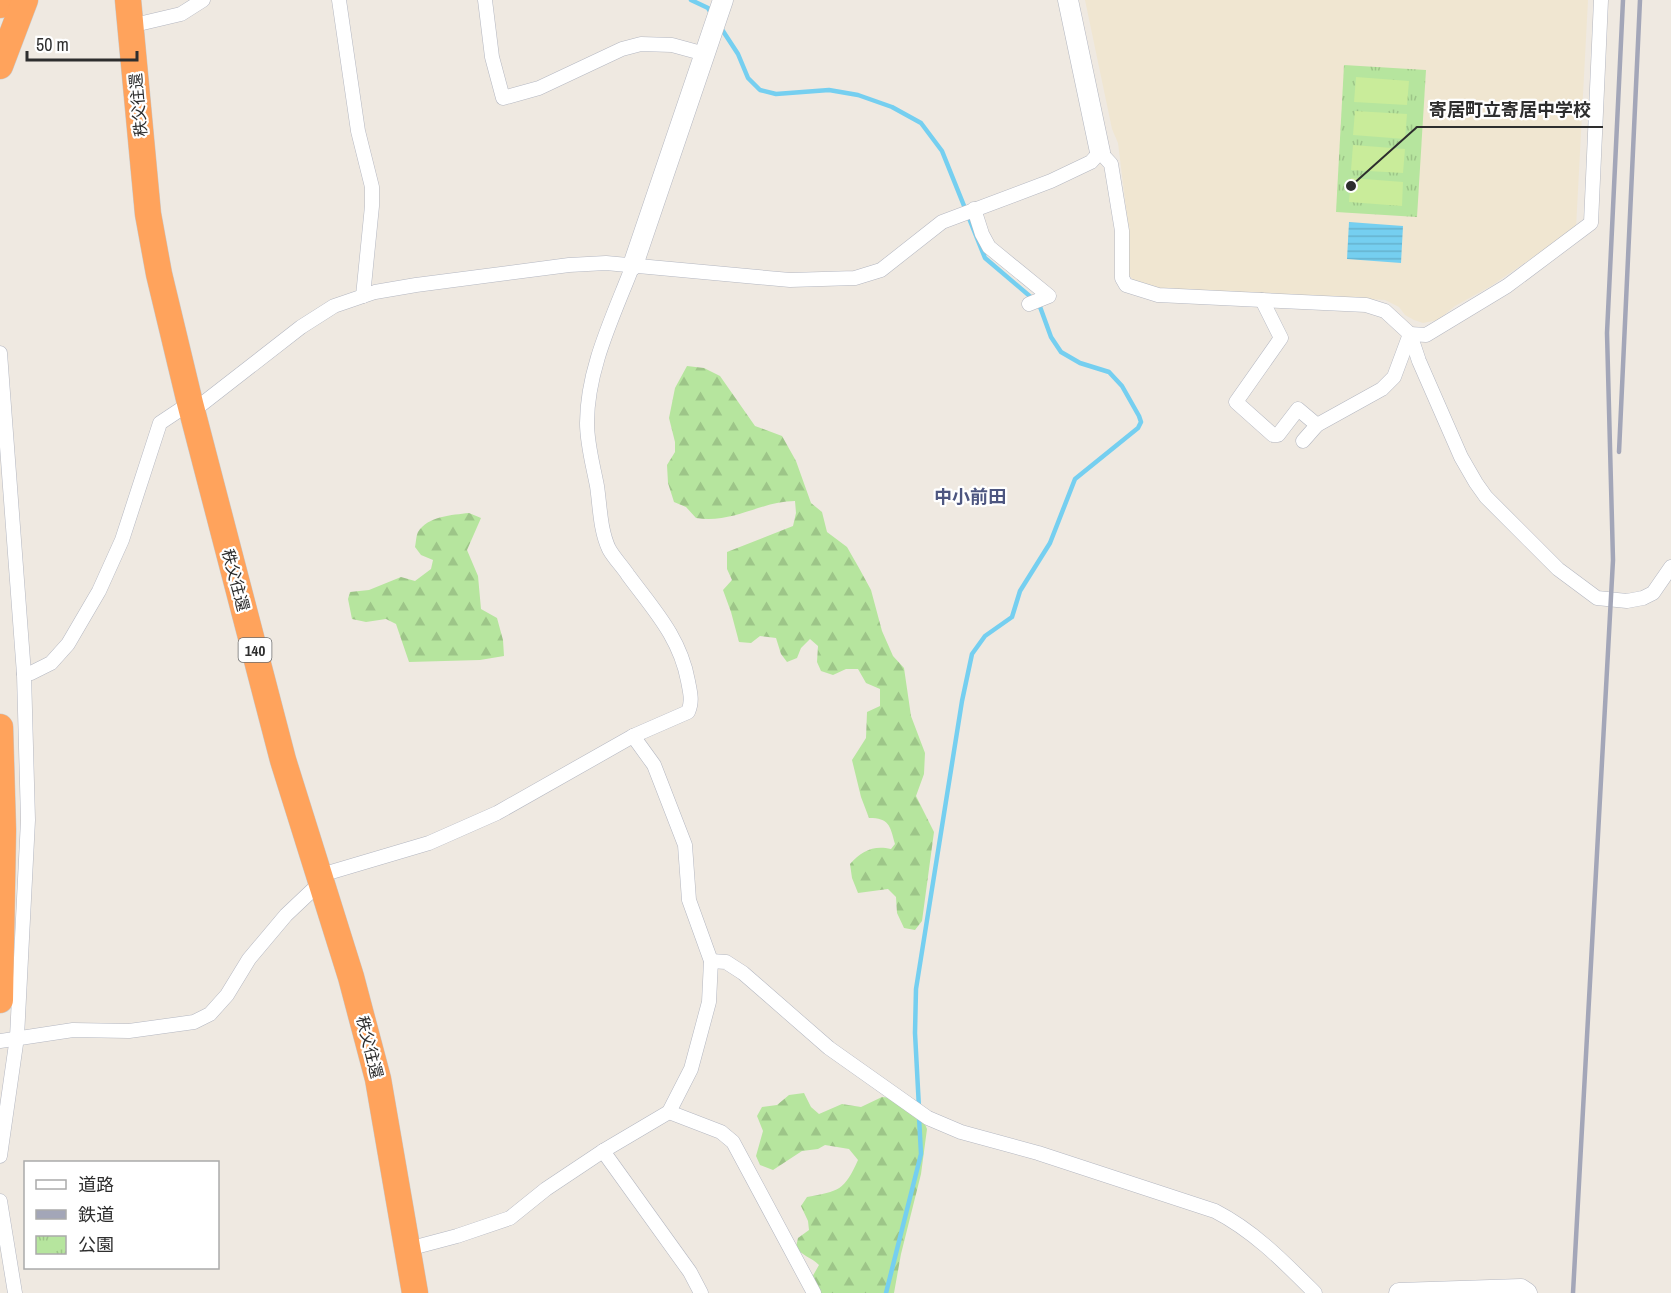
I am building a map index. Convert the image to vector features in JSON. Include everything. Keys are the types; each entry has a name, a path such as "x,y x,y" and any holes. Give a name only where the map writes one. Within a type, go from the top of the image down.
{"highway":[{"path":"0,5 2,0"},
{"path":"1,57 25,0"},
{"name":"秩父往還","path":"128,0 148,214 159,274 191,407 283,760 322,878 378,1079 415,1293"},
{"path":"0,727 3,830 0,999"}],"street":[{"path":"130,26 181,14 203,0"},
{"path":"339,0 358,130 372,187 363,296"},
{"path":"484,0 492,57 503,98 538,88 622,49 641,44 672,45 705,54"},
{"path":"0,1041 73,1030 129,1032 194,1022 210,1014 227,995 249,959 286,915 322,878 429,843 496,813 633,736 688,712 691,705 687,673 676,642 664,622 608,547 599,512 586,423 595,368 633,265 723,0"},
{"path":"1068,0 1100,152 1111,164 1122,231 1122,278 1126,285 1158,295 1366,305 1385,311 1410,334 1419,361 1461,457 1476,483 1486,497 1558,569 1597,598 1627,601 1643,598 1653,593 1671,567"},
{"path":"1410,334 1426,335 1508,286 1591,223 1601,0"},
{"path":"24,674 51,663 68,644 99,591 122,540 160,423 191,407 301,327 334,306 363,296 416,285 569,265 606,263 790,280 855,278 881,270 942,222 1051,181 1091,162 1100,152"},
{"path":"974,209 988,247 1048,296 1029,304"},
{"path":"1262,300 1281,338 1236,402 1273,435 1278,435 1298,409 1317,425"},
{"path":"1303,441 1317,425 1382,389 1394,377 1410,334"},
{"path":"0,353 24,674 28,820 17,1037 0,1156"},
{"path":"408,1249 457,1236 510,1218 546,1189 603,1151 669,1112 691,1069 709,1002 711,961 689,900 685,845 654,765 633,736"},
{"path":"711,961 726,962 743,973 829,1048 928,1118 961,1132 1038,1153 1215,1211 1238,1223 1270,1249 1315,1293"},
{"path":"669,1112 721,1132 733,1142 814,1293"},
{"path":"603,1151 690,1272 701,1293"},
{"path":"0,1201 15,1293"},
{"path":"1399,1293 1521,1289 1527,1293"}],"shaded area":[{"path":"1085,0 1588,0 1576,228 1491,286 1455,306 1438,320 1423,323 1405,315 1399,307 1385,300 1156,288 1135,282 1129,275 1129,232 1118,143 1112,129"}],"green space":[{"path":"1344,65 1426,70 1417,217 1336,212"},
{"path":"1356,77 1409,81 1407,105 1354,102"},
{"path":"1355,111 1407,114 1405,139 1353,135"},
{"path":"1353,145 1405,149 1403,173 1351,170"},
{"path":"1351,178 1403,182 1402,206 1349,202"},
{"path":"687,366 704,368 720,376 755,426 782,436 796,461 811,503 822,512 827,532 847,547 871,590 882,631 893,656 904,668 911,716 925,753 924,774 916,796 934,832 922,921 915,930 904,928 897,913 896,897 888,889 858,893 852,878 850,864 859,856 868,850 891,849 895,844 892,832 885,821 869,818 852,760 866,738 867,712 880,706 880,689 866,683 858,669 846,669 833,675 821,671 817,662 818,646 810,639 801,648 797,658 787,662 781,654 776,638 760,636 751,643 739,642 723,590 732,580 727,569 727,552 793,526 796,513 795,501 770,504 735,515 709,519 696,518 686,507 674,502 668,483 667,465 675,452 669,418 675,388"},
{"path":"469,513 481,518 467,550 478,576 481,609 497,618 503,640 504,656 480,660 409,662 396,624 386,619 366,622 352,619 348,599 350,592 369,590 401,577 415,581 431,569 433,560 421,555 415,547 418,532 434,519"},
{"path":"804,1093 811,1107 819,1114 842,1104 861,1107 882,1097 893,1098 924,1122 927,1129 921,1174 901,1254 894,1293 818,1293 811,1279 819,1265 796,1247 798,1238 809,1230 808,1221 801,1206 807,1197 839,1188 849,1178 858,1160 849,1149 825,1145 818,1149 802,1151 773,1170 760,1165 756,1156 763,1131 757,1116 762,1107 777,1105 789,1095"}],"water":[{"path":"1349,222 1403,226 1401,263 1347,259"}],"waterway":[{"path":"691,0 708,8 711,13"},
{"path":"721,28 738,54 748,78 760,90 776,94 829,90 858,95 892,107 921,123 942,151 985,258 1039,304 1051,337 1061,352 1080,363 1109,372 1122,386 1141,422 1138,428 1075,479 1050,543 1020,591 1012,617 985,636 972,654 962,701 916,989 915,1033 919,1108"},
{"path":"886,1293 921,1154 919,1117"}],"railway":[{"path":"1573,1293 1613,560 1607,333 1623,0"},
{"path":"1619,452 1640,0"}],"place":[{"name":"寄居町立寄居中学校","path":"1351,186"}],"district":[{"name":"中小前田","path":"970,496"}]}
